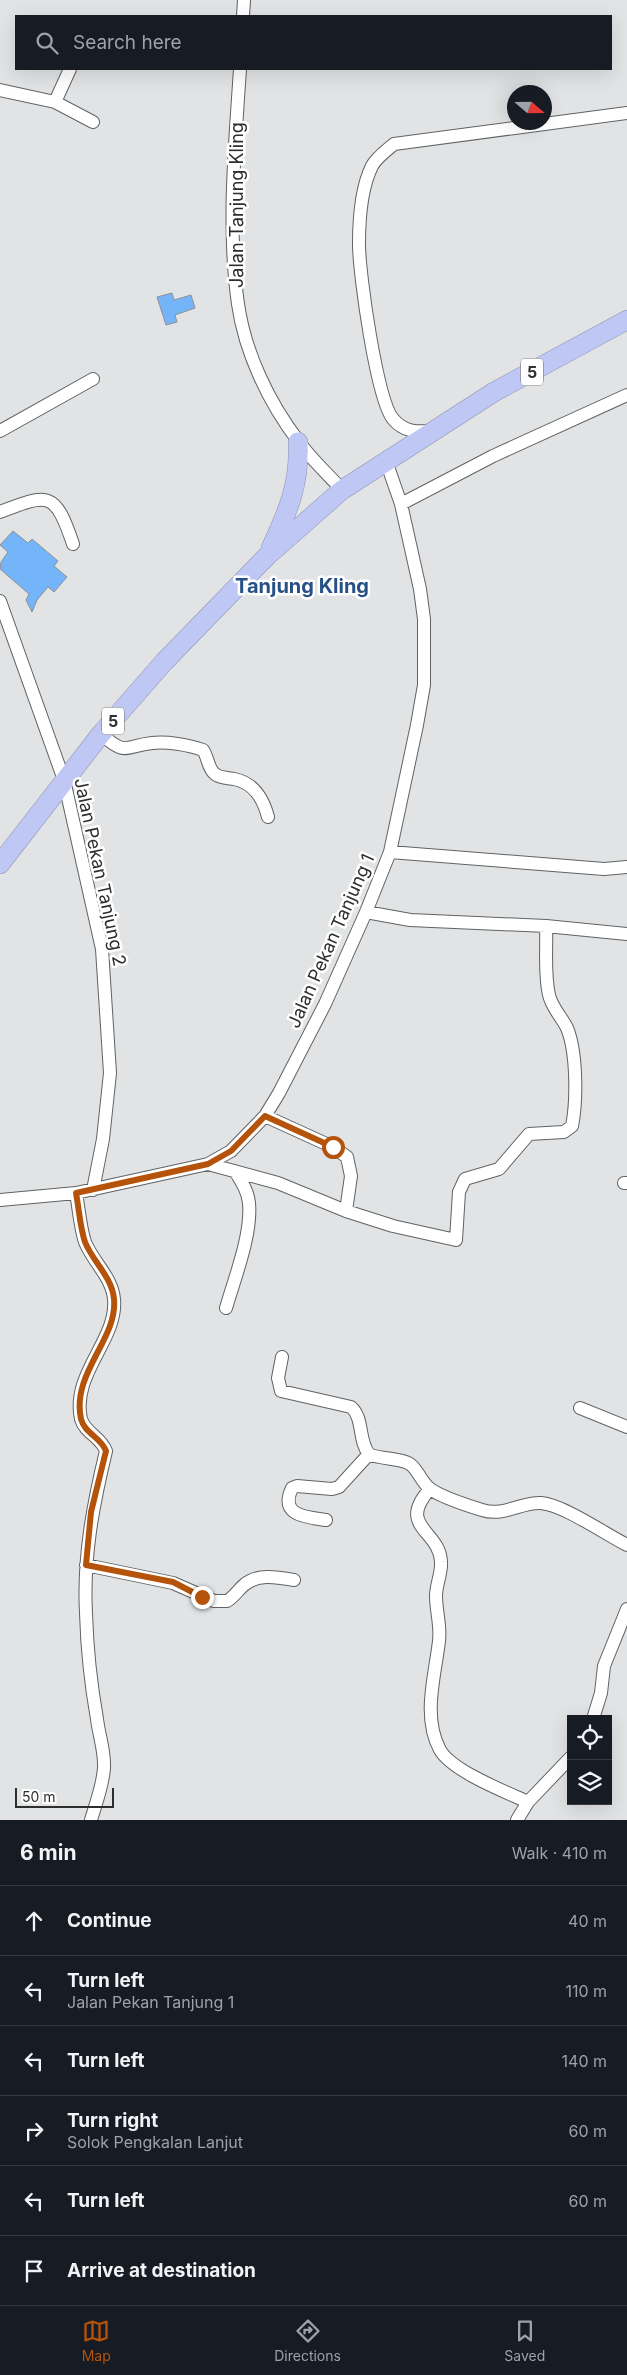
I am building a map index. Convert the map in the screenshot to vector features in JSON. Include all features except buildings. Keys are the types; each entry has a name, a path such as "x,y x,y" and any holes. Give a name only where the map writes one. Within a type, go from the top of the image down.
{"highway":[{"name":"5","path":"0,864 101,734 164,662 267,556 342,490 494,392 627,320"},
{"path":"267,556 287,514 295,490 299,466 298,442"}],"street":[{"path":"243,15 244,0"},
{"path":"56,102 70,70"},
{"name":"Jalan Tanjung Kling","path":"240,70 234,221 238,305 255,365 276,406 298,442 342,490"},
{"path":"0,90 56,102 93,122"},
{"path":"431,431 412,432 394,420 388,412 379,376 366,305 359,244 362,200 373,165 394,144 627,113"},
{"path":"0,431 93,379"},
{"path":"401,504 493,456 627,396"},
{"name":"Jalan Pekan Tanjung 1","path":"0,1200 76,1193 208,1164 231,1151 265,1116 279,1094 325,1004 366,912 390,852 417,725 426,654 420,589 401,504 386,461"},
{"path":"0,512 34,499 52,503 64,517 73,544"},
{"name":"Jalan Pekan Tanjung 2","path":"0,601 64,780 102,949 110,1073 103,1139 93,1190"},
{"path":"101,734 112,744 128,749 152,743 203,750 211,770 216,776 241,781 251,786 265,804 268,817"},
{"path":"390,852 604,869 627,867"},
{"path":"366,912 410,920 546,926 627,934"},
{"path":"208,1164 278,1183 346,1211 394,1226 456,1240 458,1192 465,1179 499,1169 529,1134 564,1132 572,1126 573,1052 568,1030 553,1008 548,994 546,926"},
{"path":"265,1116 333,1147 347,1158 351,1176 346,1211"},
{"path":"226,1308 249,1217 247,1194 235,1171"},
{"path":"76,1193 85,1241 111,1285 114,1300 111,1319 86,1374 81,1403 81,1418 84,1427 104,1444 106,1451 91,1512 86,1565 86,1613 89,1653 97,1721 104,1753 104,1770 91,1820"},
{"path":"282,1357 278,1378 281,1391 354,1409 362,1443 369,1454 410,1464 430,1489 483,1511 498,1513 525,1503 543,1503 559,1508 627,1545"},
{"path":"580,1408 627,1428"},
{"path":"326,1520 294,1512 289,1507 292,1488 298,1486 332,1489 339,1487 369,1454"},
{"path":"430,1489 422,1498 417,1518 420,1527 438,1550 441,1561 436,1594 440,1639 432,1693 433,1734 441,1752 463,1770 490,1786 528,1802"},
{"path":"86,1565 173,1582 214,1601 227,1602 244,1585 258,1578 272,1577 294,1580"},
{"path":"594,1715 601,1693 604,1666 627,1609"},
{"path":"517,1820 528,1802 568,1760"}],"district":[{"name":"Tanjung Kling","path":"302,586"}],"route":[{"path":"202,1597 173,1582 86,1565 91,1512 106,1451 104,1444 84,1427 81,1418 82,1388 86,1374 111,1319 114,1300 111,1285 85,1241 76,1193 208,1164 231,1151 265,1116 333,1147"}]}
